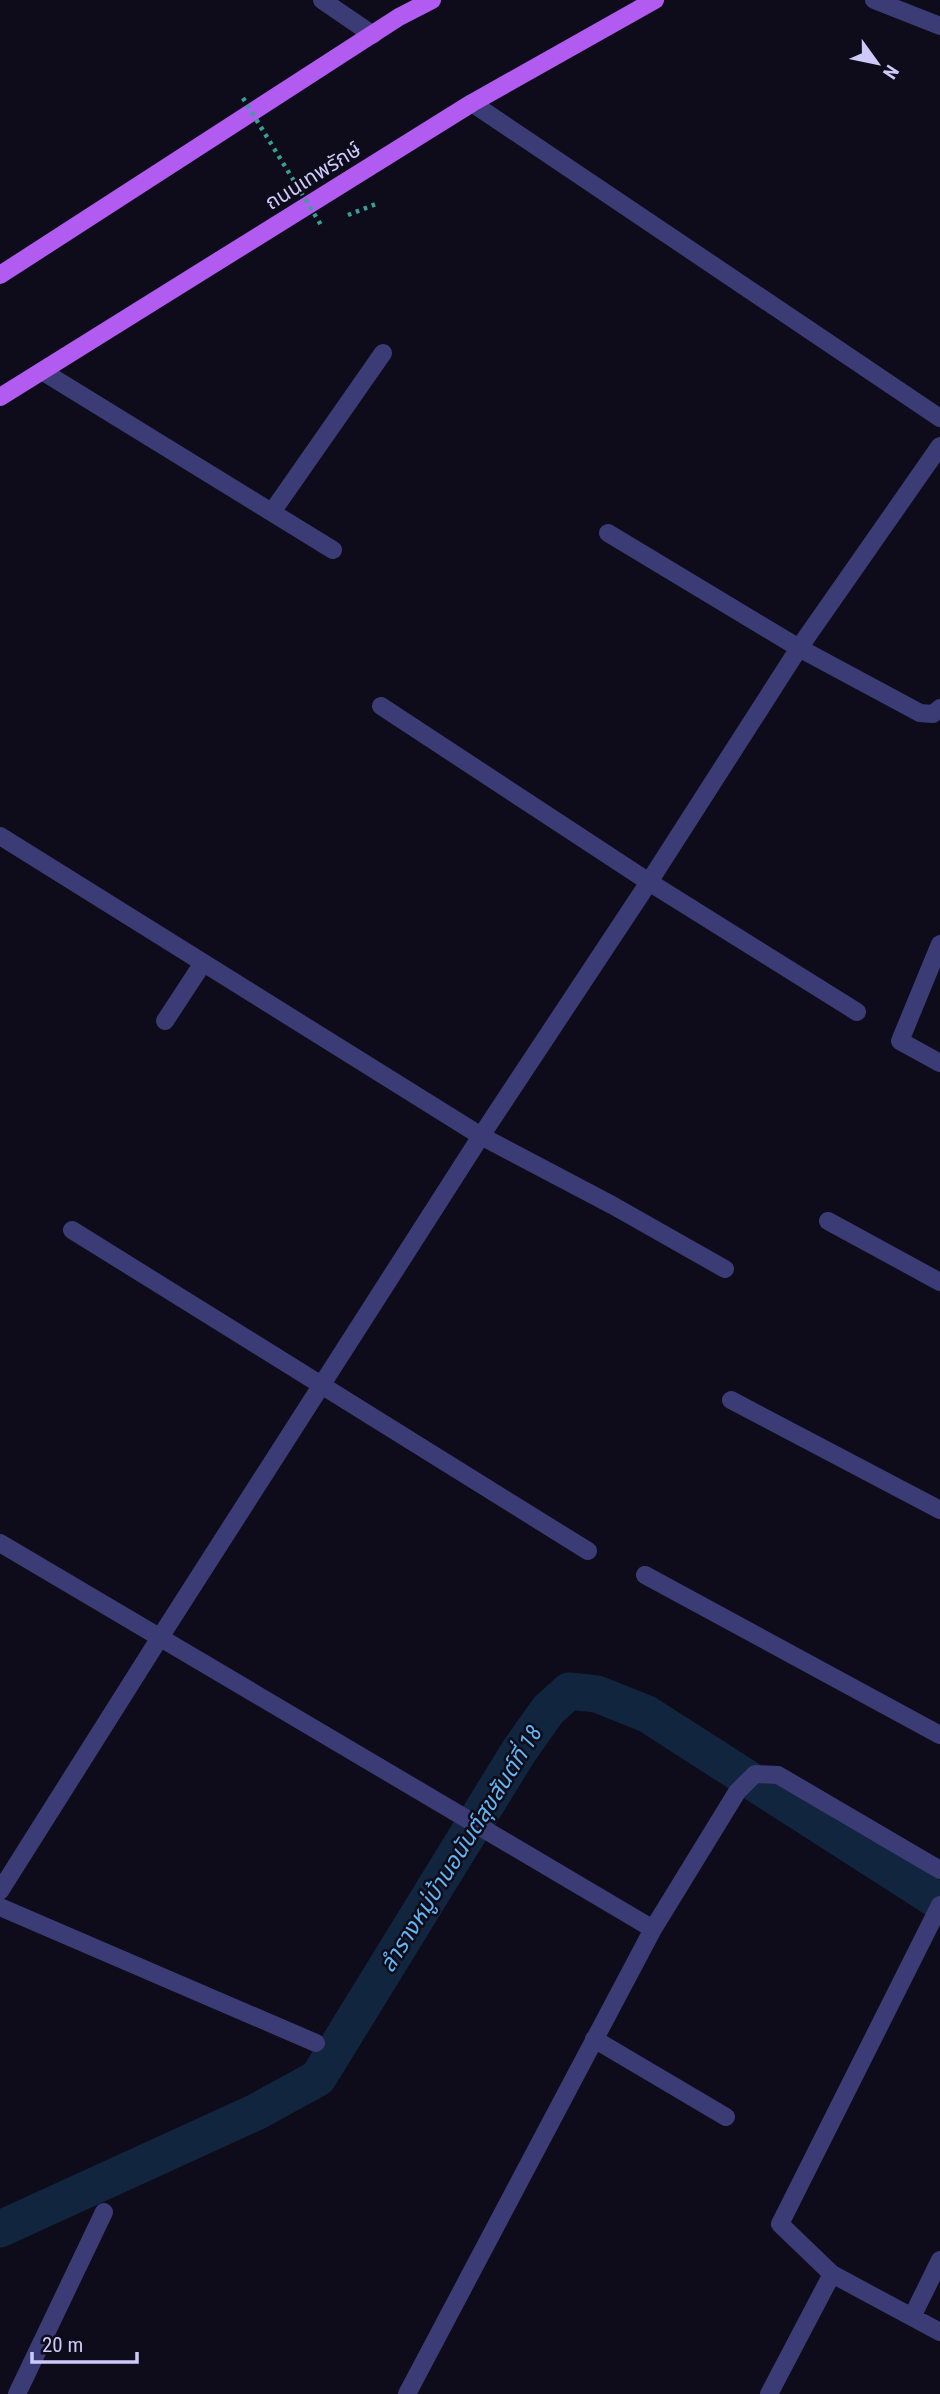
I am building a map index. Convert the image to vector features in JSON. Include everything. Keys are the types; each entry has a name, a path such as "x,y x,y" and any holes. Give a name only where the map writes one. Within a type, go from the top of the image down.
{"main road":[{"path":"0,275 373,35 432,0"},
{"name":"ถนนเทพรักษ์","path":"0,397 472,103 655,0"}],"street":[{"path":"322,0 373,35"},
{"path":"874,0 940,26"},
{"path":"472,103 940,418"},
{"path":"272,512 383,353"},
{"path":"42,371 333,550"},
{"path":"0,1891 481,1136 799,648 940,446"},
{"path":"608,533 799,648 920,713 933,714 940,708"},
{"path":"382,706 649,882 857,1012"},
{"path":"0,836 481,1136 612,1205 725,1269"},
{"path":"940,944 900,1041 940,1063"},
{"path":"165,1021 203,963"},
{"path":"828,1221 940,1282"},
{"path":"72,1230 588,1551"},
{"path":"731,1399 940,1510"},
{"path":"0,1543 653,1929"},
{"path":"645,1575 940,1735"},
{"path":"407,2394 653,1929 737,1792 755,1774 778,1774 940,1870"},
{"path":"0,1908 316,2043"},
{"path":"936,1912 780,2224 832,2274 940,2332"},
{"path":"594,2039 726,2118"},
{"path":"17,2394 104,2212"},
{"path":"912,2316 940,2260"},
{"path":"769,2394 832,2274"}],"path":[{"path":"243,98 321,225"}],"waterway":[{"name":"ลำรางหมู่บ้านอนันต์สุขสันต์ที่ 18","path":"0,2229 256,2112 318,2078 519,1751 548,1710 569,1691 597,1694 647,1714 940,1902"}]}
